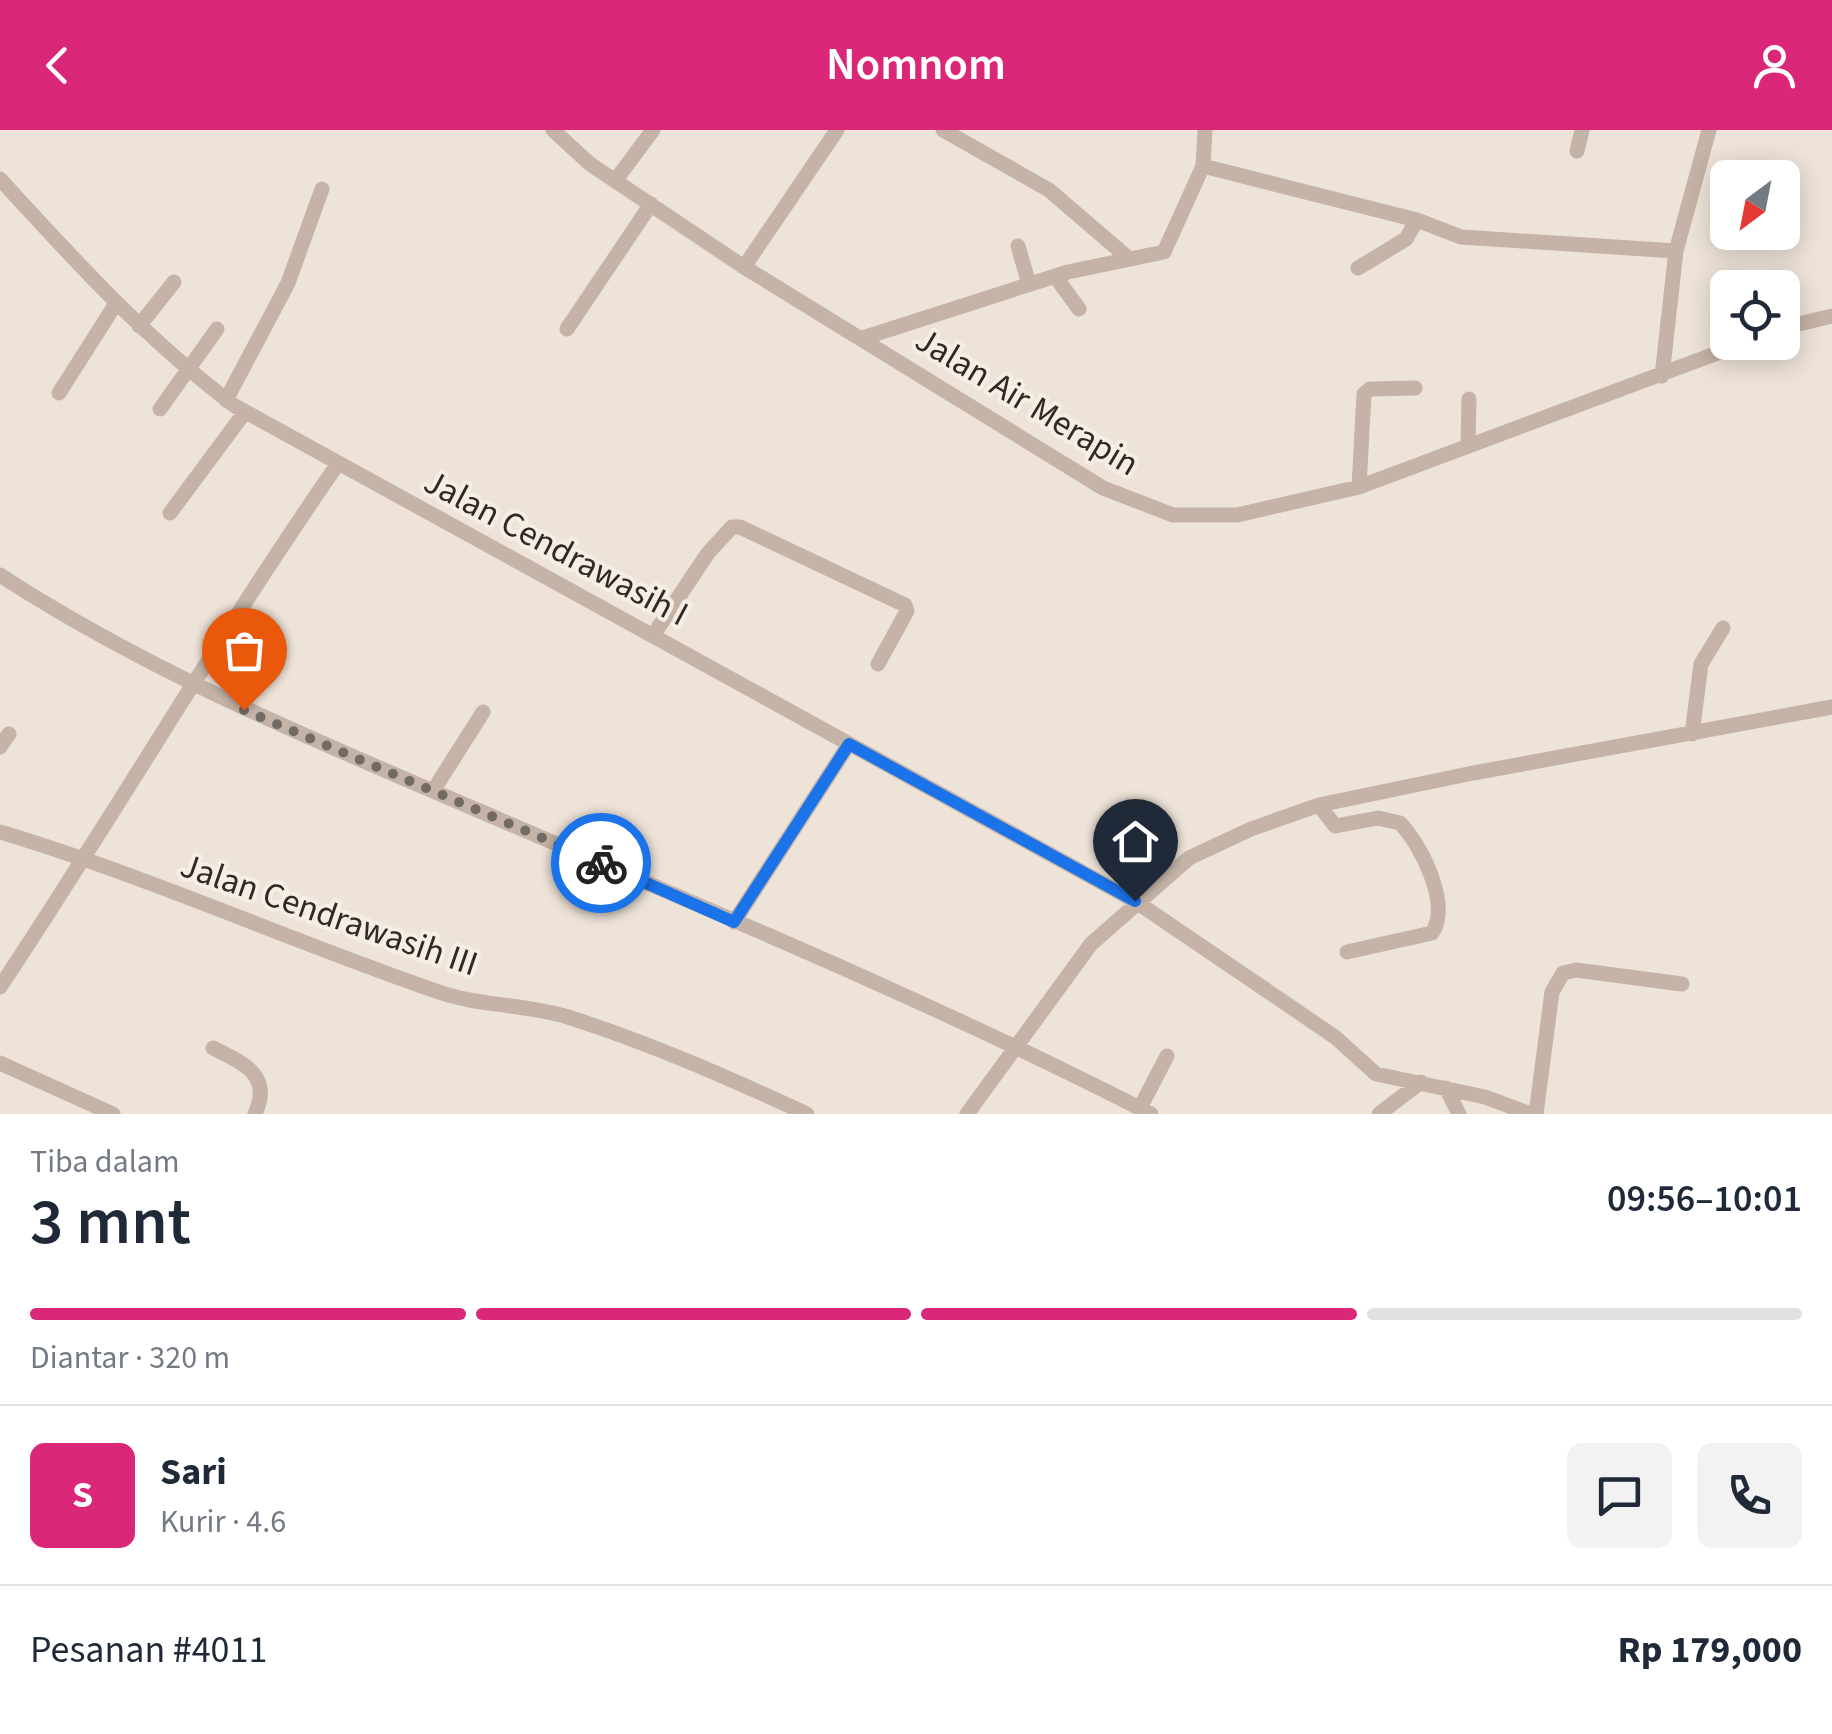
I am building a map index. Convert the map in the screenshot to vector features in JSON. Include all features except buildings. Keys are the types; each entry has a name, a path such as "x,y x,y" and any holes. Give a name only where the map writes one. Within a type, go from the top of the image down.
{"street":[{"name":"Jalan Air Merapin","path":"554,130 614,181 744,268 1103,488 1173,514 1237,514 1360,487 1710,357"},
{"path":"614,181 653,130"},
{"path":"744,268 837,130"},
{"path":"943,130 1050,190 1127,258"},
{"path":"863,338 1055,276 1127,258 1158,255 1166,249 1203,166 1205,130"},
{"path":"1577,150 1582,130"},
{"path":"1662,376 1676,250 1709,130"},
{"path":"1203,166 1417,220 1461,237 1676,250"},
{"name":"Jalan Cendrawasih I","path":"0,180 116,305 187,370 244,412 1135,901 1336,1037 1370,1070 1388,1078 1446,1088 1533,1114"},
{"path":"226,400 288,283 322,189"},
{"path":"566,329 651,204"},
{"path":"1358,268 1406,239 1417,220"},
{"path":"1018,246 1028,284"},
{"path":"1055,276 1080,309"},
{"path":"139,326 174,282"},
{"path":"58,392 116,305"},
{"path":"1800,324 1832,316"},
{"path":"160,408 218,329"},
{"path":"1360,487 1364,394 1370,389 1414,388"},
{"path":"1468,446 1469,399"},
{"path":"170,513 244,412"},
{"path":"0,987 85,858 191,684 336,465"},
{"path":"654,634 708,553 732,527 740,526 906,605 907,611 878,664"},
{"path":"0,575 70,620 191,684 1017,1044 1145,1111 1167,1056"},
{"path":"1692,734 1701,664 1723,628"},
{"path":"967,1114 1090,944 1189,858 1252,829 1320,806 1832,707"},
{"path":"433,791 483,712"},
{"path":"734,922 849,744"},
{"path":"1320,806 1335,826 1378,818 1400,824 1441,902 1440,917 1429,935 1347,952"},
{"name":"Jalan Cendrawasih III","path":"0,832 85,858 448,995 518,1004 569,1018 732,1079 807,1114"},
{"path":"1533,1114 1552,992 1564,973 1576,970 1682,984"},
{"path":"213,1048 249,1066 259,1078 261,1092 255,1114"},
{"path":"0,1062 113,1114"},
{"path":"1379,1114 1421,1082"},
{"path":"1446,1088 1459,1114"}],"way so far":[{"path":"244,710 601,863"}],"route":[{"path":"601,863 734,922 849,744 1135,901"}]}
